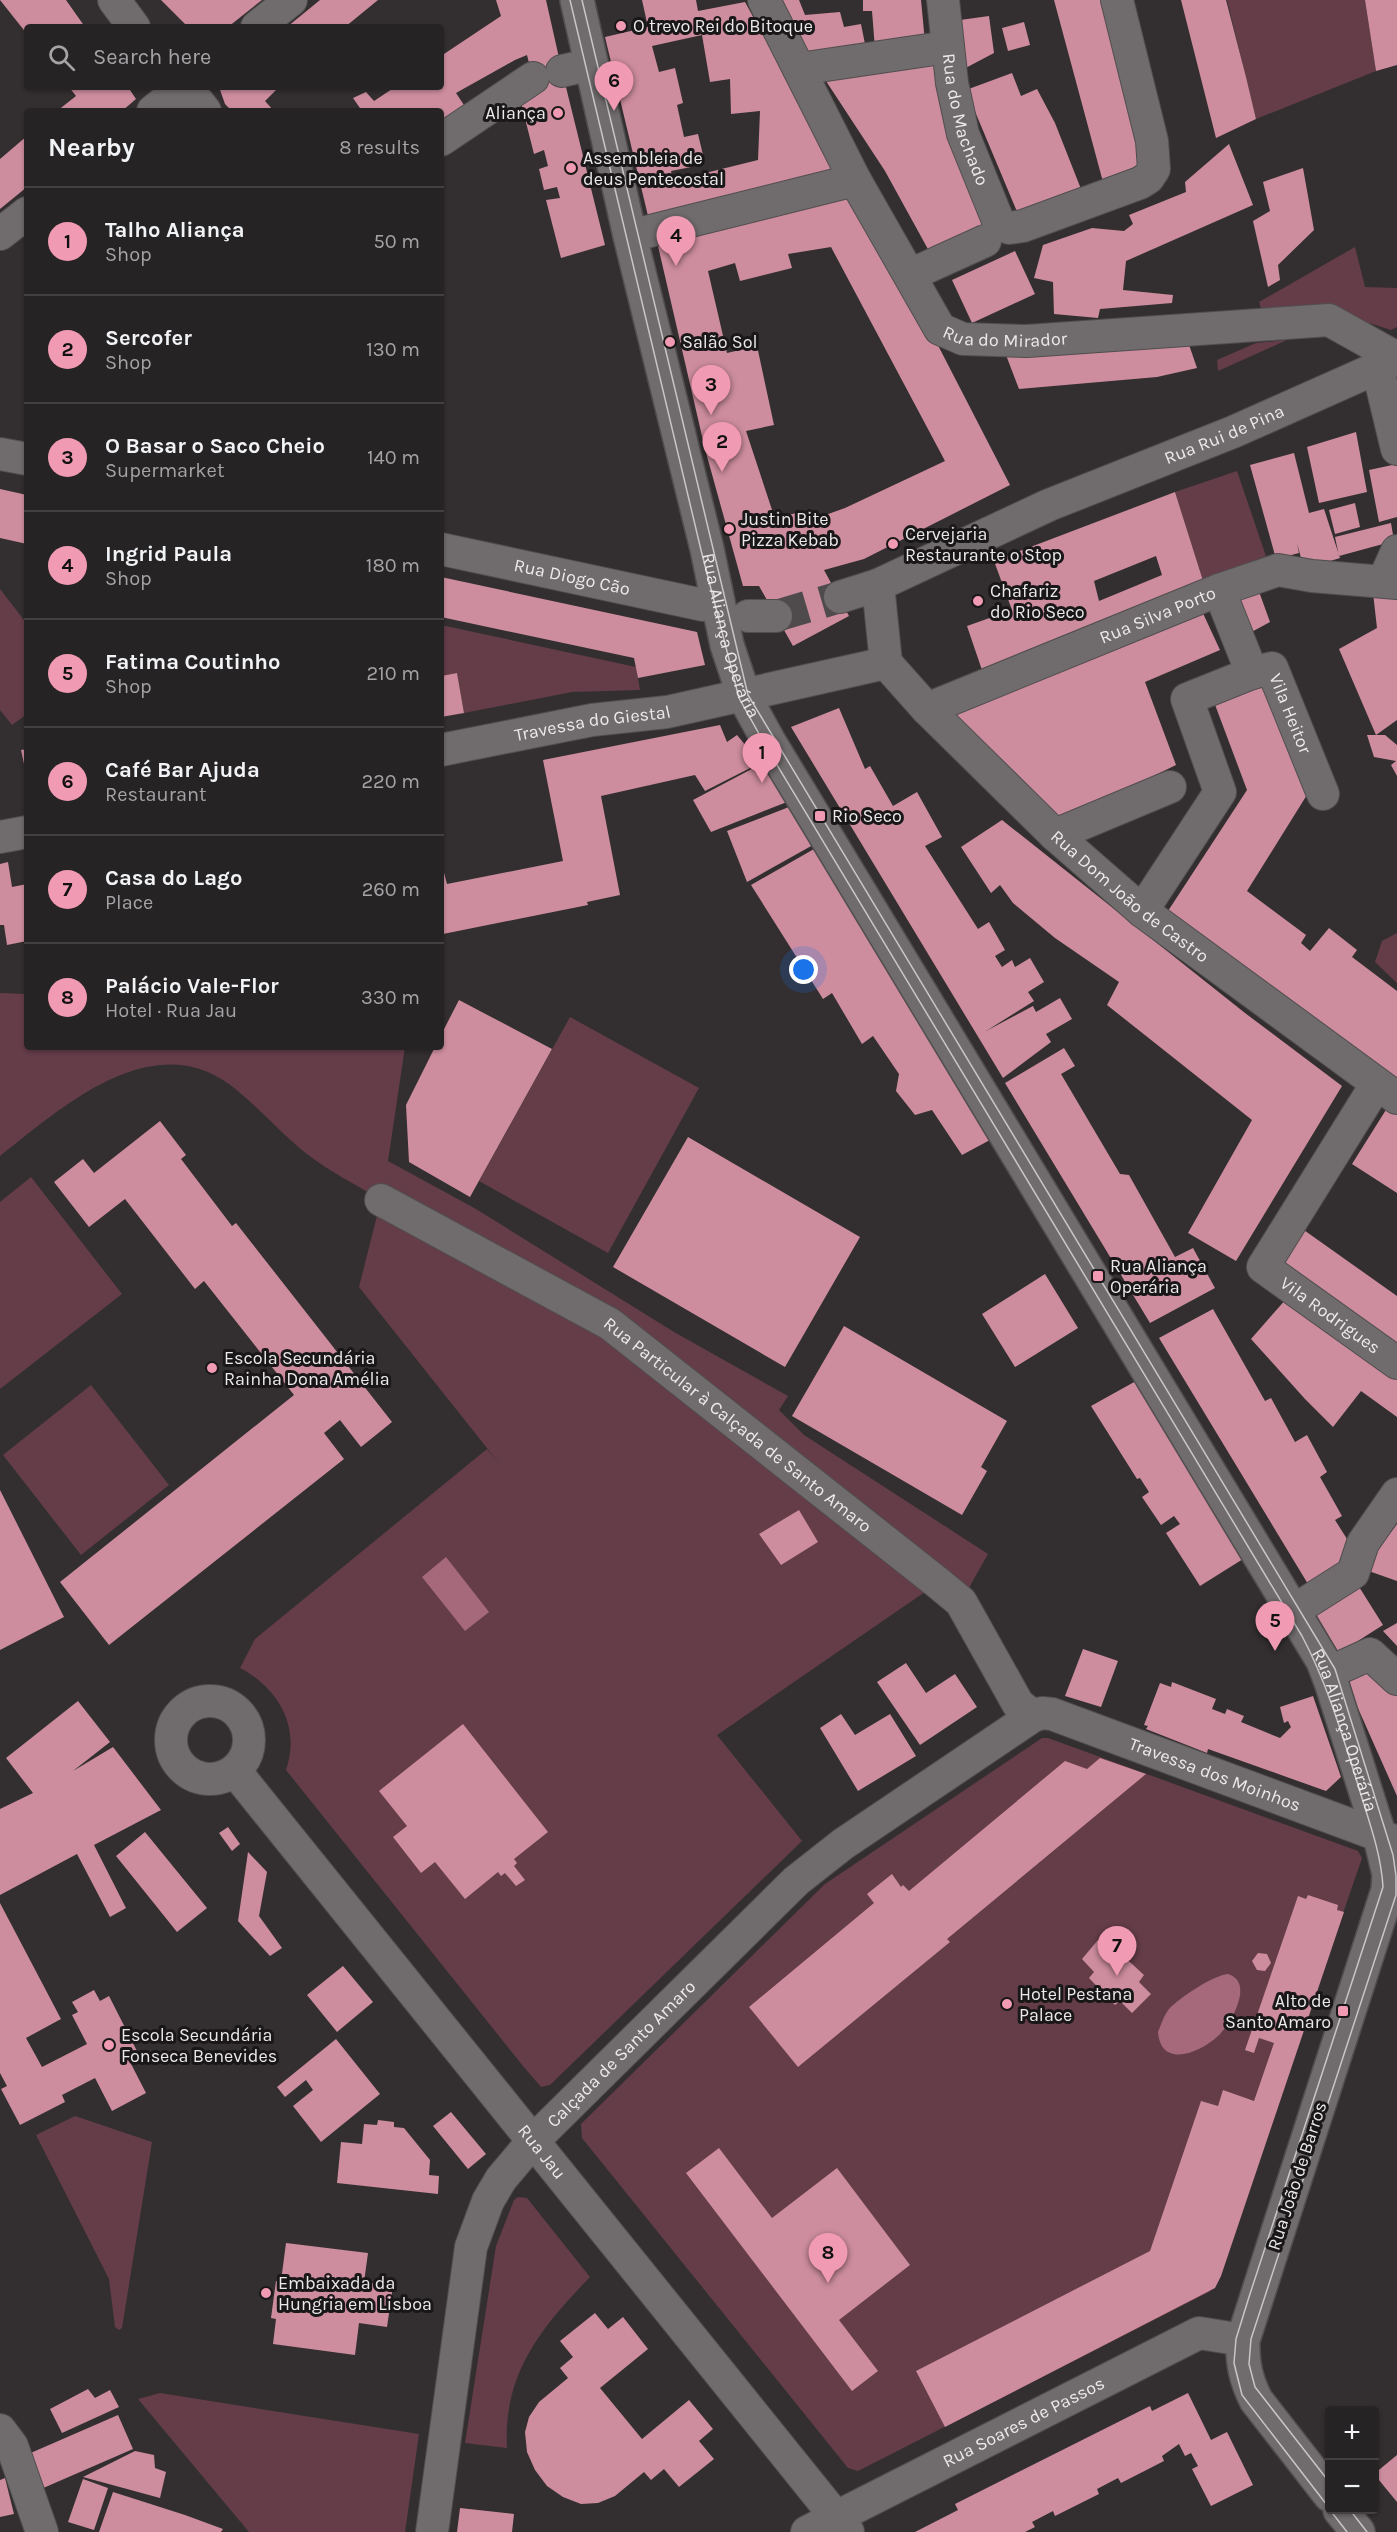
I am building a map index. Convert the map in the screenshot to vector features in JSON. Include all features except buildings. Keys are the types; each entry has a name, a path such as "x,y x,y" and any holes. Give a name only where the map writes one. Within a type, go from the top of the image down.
{"street":[{"path":"114,0 132,24"},
{"path":"261,24 291,0"},
{"name":"Rua Aliança Operária","path":"577,0 562,71 630,236 707,549 727,645 744,696 786,770 1293,1611 1328,1673 1389,1839"},
{"name":"Rua do Mirador","path":"764,0 855,180 940,328 963,339 1027,341 1329,320 1390,361"},
{"name":"Rua do Machado","path":"943,0 952,83 963,134 999,223 997,234"},
{"path":"910,275 997,234 1140,183 1148,178 1154,170 1152,141 1117,0"},
{"path":"798,69 948,46"},
{"path":"444,138 562,71"},
{"path":"157,108 178,90"},
{"path":"183,90 203,108"},
{"path":"630,236 855,180"},
{"path":"0,234 24,215"},
{"path":"1390,361 1397,449"},
{"name":"Rua Rui de Pina","path":"840,597 878,585 1049,505 1233,432 1390,361"},
{"path":"0,454 24,458"},
{"name":"Rua Diogo Cão","path":"444,550 703,605"},
{"path":"1391,582 1397,551"},
{"name":"Rua Silva Porto","path":"927,709 1219,590 1278,570 1312,576 1391,582"},
{"path":"878,585 886,663"},
{"name":"Vila Heitor","path":"1219,590 1251,673 1272,668 1323,794"},
{"name":"Travessa do Giestal","path":"444,749 592,720 667,712 886,663"},
{"name":"Rua Dom João de Castro","path":"886,663 927,709 1055,835 1142,911 1387,1092"},
{"path":"1142,911 1220,792 1187,699 1251,673"},
{"path":"1055,835 1170,787"},
{"path":"0,837 24,833"},
{"name":"Vila Rodrigues","path":"1387,1092 1263,1267 1397,1363"},
{"name":"Rua Particular à Calçada de Santo Amaro","path":"381,1200 610,1324 929,1576 961,1602 1018,1704 1033,1716"},
{"path":"1293,1611 1353,1573 1363,1543 1397,1494"},
{"path":"1328,1673 1370,1654 1397,1679"},
{"name":"Travessa dos Moinhos","path":"1033,1716 1042,1713 1052,1714 1389,1839"},
{"name":"Calçada de Santo Amaro","path":"432,2532 471,2247 478,2223 496,2186 532,2141 819,1862 1033,1716"},
{"name":"Rua Jau","path":"235,1771 842,2525"},
{"name":"Rua João de Barros","path":"1325,2490 1256,2400 1248,2384 1244,2368 1244,2340 1388,1890 1389,1839"},
{"name":"Rua Soares de Passos","path":"807,2532 842,2525 1199,2332 1244,2340"},
{"path":"0,2430 12,2446 42,2532"},
{"path":"1344,2514 1358,2532"}],"shaded area":[{"path":"1227,0 1365,0 1376,71 1256,119"},
{"path":"1355,247 1365,287 1397,288 1397,327 1391,330 1335,312 1263,314 1259,302"},
{"path":"1287,340 1218,371 1217,360 1256,343"},
{"path":"1237,471 1268,562 1205,587 1175,492"},
{"path":"0,589 24,620 24,716 12,725 0,710"},
{"path":"444,626 636,667 640,690 572,692 464,713 457,673 444,675"},
{"path":"1397,933 1397,983 1375,962 1382,941"},
{"path":"0,993 24,994 24,1050 405,1050 388,1161 476,1209 674,1332 788,1396 779,1410 804,1435 988,1554 961,1602 938,1583 717,1735 802,1841 550,2085 541,2087 523,2066 286,1770 290,1754 290,1738 283,1710 265,1686 240,1668 255,1639 487,1449 502,1467 359,1287 381,1200 334,1173 307,1154 229,1084 199,1069 168,1064 138,1069 108,1081 78,1097 0,1156"},
{"path":"570,1017 699,1088 608,1253 479,1181"},
{"path":"31,1177 122,1294 0,1389 0,1202"},
{"path":"91,1385 169,1485 81,1555 3,1455"},
{"path":"446,1557 489,1612 465,1631 422,1577"},
{"name":"Hotel Pestana Palace","path":"1042,1738 1048,1738 1358,1851 1362,1858 1215,2284 1209,2292 858,2471 848,2468 582,2138 581,2124 825,1884"},
{"path":"1228,1974 1236,1978 1240,1985 1240,1994 1234,2013 1223,2030 1210,2042 1192,2052 1174,2054 1166,2051 1158,2032 1169,2009 1197,1988 1214,1978"},
{"path":"75,2116 152,2142 122,2328 119,2330 115,2327 109,2279 36,2135"},
{"path":"518,2197 527,2198 590,2277 541,2334 519,2374 511,2397 507,2421 507,2448 465,2443 496,2246 514,2200"},
{"path":"160,2393 419,2434 405,2532 249,2532 138,2399"}],"tunnel":[{"path":"776,616 840,597"}],"tram line":[{"path":"570,0 701,550 739,698 768,750 1302,1636 1333,1709 1370,1823 1380,1861 1383,1887 1249,2297 1236,2339 1234,2363 1242,2395 1325,2503"},
{"path":"582,0 748,695 1335,1669 1393,1855 1396,1895 1251,2339 1249,2364 1255,2387 1325,2477"},
{"path":"1333,2514 1347,2532"},
{"path":"1353,2514 1367,2532"}],"place":[{"name":"O trevo Rei do Bitoque","path":"621,26"},
{"name":"Café Bar Ajuda","path":"614,111"},
{"name":"Aliança","path":"558,113"},
{"name":"Assembleia de deus Pentecostal","path":"571,168"},
{"name":"Ingrid Paula","path":"676,266"},
{"name":"Salão Sol","path":"670,342"},
{"name":"O Basar o Saco Cheio","path":"711,415"},
{"name":"Sercofer","path":"722,472"},
{"name":"Justin Bite Pizza Kebab","path":"729,529"},
{"name":"Cervejaria Restaurante o Stop","path":"893,544"},
{"name":"Chafariz do Rio Seco","path":"978,601"},
{"name":"Talho Aliança","path":"762,783"},
{"name":"Rio Seco","path":"820,816"},
{"name":"Rua Aliança Operária","path":"1098,1276"},
{"name":"Escola Secundária Rainha Dona Amélia","path":"212,1368"},
{"name":"Fatima Coutinho","path":"1275,1651"},
{"name":"Casa do Lago","path":"1117,1976"},
{"name":"Hotel Pestana Palace","path":"1007,2004"},
{"name":"Alto de Santo Amaro","path":"1343,2011"},
{"name":"Escola Secundária Fonseca Benevides","path":"109,2045"},
{"name":"Palácio Vale-Flor","path":"828,2283"},
{"name":"Embaixada da Hungria em Lisboa","path":"266,2293"}]}
